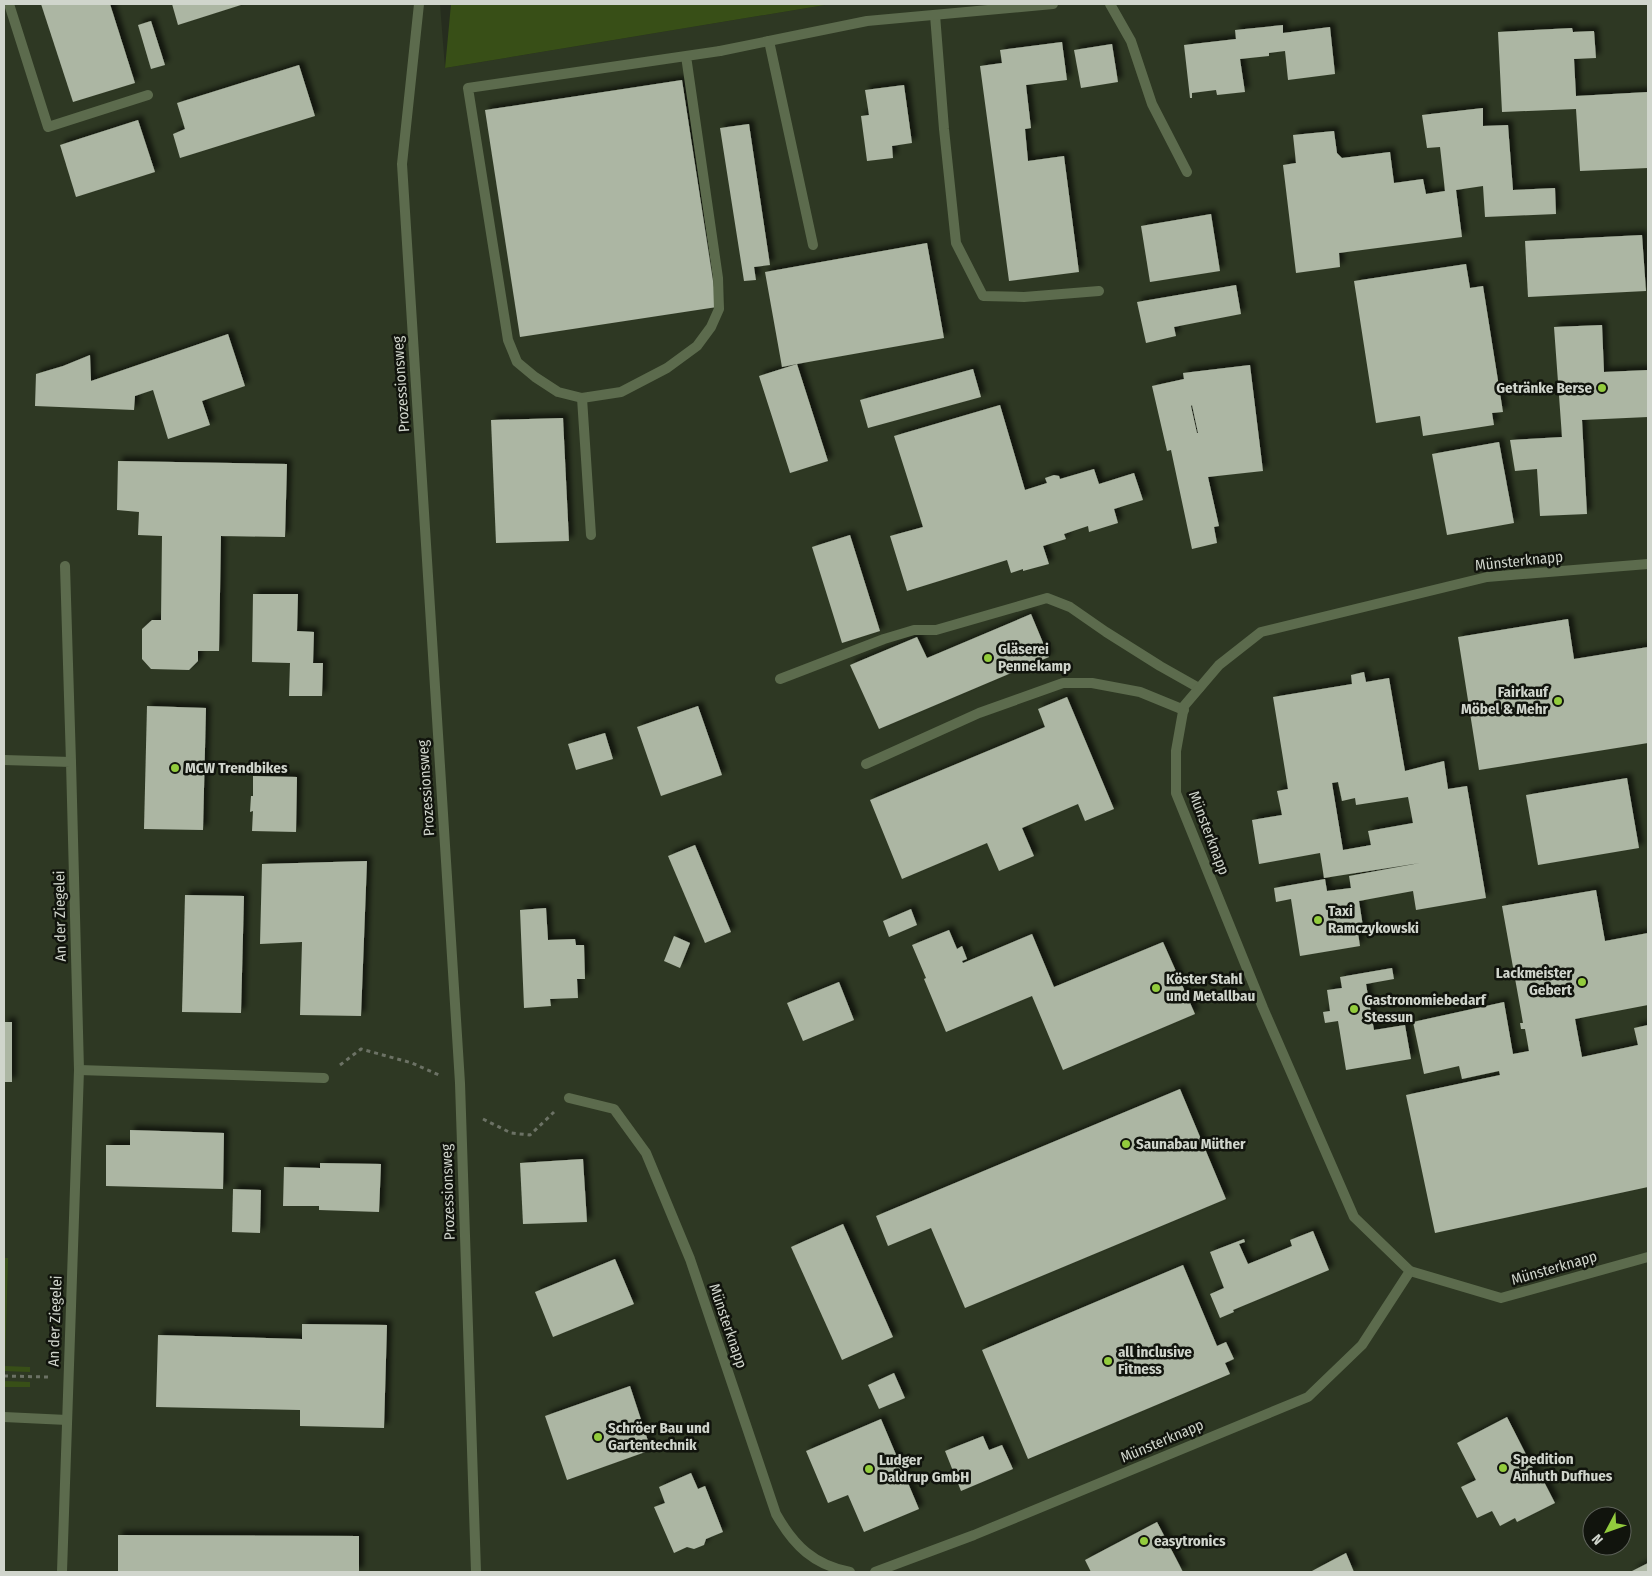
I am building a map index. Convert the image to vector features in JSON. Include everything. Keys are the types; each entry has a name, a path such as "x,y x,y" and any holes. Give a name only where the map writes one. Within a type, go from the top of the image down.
{"street":[{"path":"9,4 48,127 148,95"},
{"name":"Prozessionsweg","path":"419,4 402,164 460,1083 476,1572"},
{"path":"686,56 718,278 720,309 711,327 697,346 667,368 621,392 582,398 558,392 517,362 508,340 468,88 720,51 867,21 1053,4"},
{"path":"1110,4 1131,40 1152,104 1187,172"},
{"path":"935,15 956,243 983,296 1024,297 1099,291"},
{"path":"769,41 813,245"},
{"path":"582,398 591,535"},
{"name":"Münsterknapp","path":"1648,564 1487,578 1261,632 1218,665 1184,706 1176,751 1176,793 1263,1008 1354,1216 1410,1271 1501,1298 1648,1257"},
{"name":"An der Ziegelei","path":"62,1572 79,1070 65,566"},
{"path":"780,679 914,630 936,630 1047,598 1070,607 1160,666 1199,688"},
{"path":"866,764 979,713 1063,683 1092,683 1140,692 1184,710"},
{"path":"4,760 71,762"},
{"path":"79,1070 324,1078"},
{"name":"Münsterknapp","path":"569,1098 614,1109 646,1154 690,1259 776,1514 794,1542 808,1554 834,1569 850,1572"},
{"name":"Münsterknapp","path":"875,1572 974,1535 1308,1396 1362,1345 1410,1271"},
{"path":"4,1417 67,1420"}],"path":[{"path":"324,1078 361,1049 412,1063 460,1083"},
{"path":"460,1108 511,1133 530,1135 569,1098"},
{"path":"4,1376 69,1378"}],"shaded area":[{"path":"4,4 440,4 445,68 831,4 1648,4 1648,1572 4,1572"}],"green space":[{"path":"451,4 831,4 445,68"},
{"path":"4,1258 8,1258 5,1366 30,1367 30,1372 4,1371"},
{"path":"4,1381 30,1382 30,1387 4,1387"}],"building":[{"path":"41,4 110,4 135,83 73,102"},
{"path":"172,4 244,4 178,25"},
{"path":"151,21 165,65 151,69 138,25"},
{"path":"1283,25 1283,33 1330,27 1335,74 1288,80 1285,51 1269,53 1269,56 1240,59 1245,92 1217,95 1216,90 1192,93 1192,98 1190,98 1184,45 1236,39 1235,30"},
{"path":"1572,28 1573,32 1594,31 1596,58 1574,59 1576,96 1648,92 1648,168 1580,171 1576,109 1502,112 1498,32"},
{"path":"1062,42 1067,80 1026,85 1031,128 1025,129 1028,161 1064,156 1079,272 1009,281 980,66 1002,63 1000,50"},
{"path":"1112,44 1118,82 1081,88 1074,50"},
{"path":"299,65 315,116 180,158 173,134 185,129 177,103"},
{"path":"682,80 717,307 520,337 485,110"},
{"path":"904,85 912,143 892,146 893,158 867,161 861,116 869,115 865,90"},
{"path":"1483,108 1483,126 1508,125 1513,190 1555,188 1556,214 1485,217 1483,186 1456,190 1462,237 1339,253 1340,267 1296,273 1283,165 1296,163 1293,135 1334,131 1337,153 1342,158 1390,152 1394,183 1423,179 1426,194 1445,191 1440,147 1427,148 1422,115"},
{"path":"138,120 155,172 76,197 60,145"},
{"path":"749,124 770,265 754,267 756,280 744,281 720,128"},
{"path":"1211,214 1220,271 1150,282 1141,226"},
{"path":"1642,235 1646,291 1528,297 1525,241"},
{"path":"927,243 944,338 782,367 765,272"},
{"path":"1466,264 1470,288 1483,286 1503,412 1492,413 1494,425 1423,436 1420,416 1376,423 1354,281"},
{"path":"1236,285 1241,314 1174,327 1176,336 1146,343 1137,302"},
{"path":"1602,325 1604,372 1648,370 1648,417 1582,420 1587,514 1540,516 1537,469 1515,471 1510,440 1562,437 1554,327"},
{"path":"228,334 245,386 202,401 210,425 168,439 153,390 135,396 134,410 35,406 36,374 90,355 91,381"},
{"path":"797,364 828,461 790,473 759,376"},
{"path":"1250,365 1263,471 1208,477 1219,526 1214,527 1217,543 1192,549 1171,450 1167,451 1152,386 1184,379 1183,373","holes":["1192,405 1198,433 1191,406"]},
{"path":"973,369 981,397 868,428 860,400"},
{"path":"1000,405 1025,490 1047,483 1045,478 1054,475 1059,476 1060,479 1094,469 1099,484 1134,473 1143,500 1114,509 1118,523 1089,532 1088,526 1064,534 1066,539 1043,546 1049,564 1011,573 1007,560 907,591 890,536 923,527 894,436"},
{"path":"563,418 569,541 496,543 491,420"},
{"path":"1499,442 1514,523 1447,535 1432,454"},
{"path":"118,461 287,464 285,537 221,536 219,651 198,651 198,661 189,670 151,669 142,659 142,629 152,620 161,620 162,536 138,535 139,512 117,510"},
{"path":"850,535 880,631 842,643 812,547"},
{"path":"253,594 298,594 297,631 314,632 313,663 323,663 322,696 289,696 290,663 252,662"},
{"path":"1031,614 1049,657 879,729 850,665 917,637 927,658"},
{"name":"Fairkauf Möbel & Mehr","path":"1568,619 1574,659 1648,647 1648,743 1479,770 1458,637"},
{"path":"1364,672 1366,682 1389,678 1405,771 1444,761 1448,789 1467,786 1486,898 1416,910 1413,891 1359,901 1364,933 1358,933 1360,946 1300,956 1291,899 1276,902 1274,888 1325,879 1327,891 1351,888 1349,876 1420,863 1324,878 1320,853 1259,864 1252,820 1282,815 1277,791 1288,789 1273,697 1352,684 1351,675","holes":["1338,782 1342,801 1355,798 1356,805 1408,797 1413,823 1368,831 1371,845 1343,850 1332,783"]},
{"path":"1067,697 1114,809 1085,821 1078,804 1022,828 1034,856 999,871 987,843 902,879 870,800 1045,727 1038,709"},
{"name":"MCW Trendbikes","path":"147,706 206,708 203,830 144,829"},
{"path":"698,706 722,775 661,796 637,727"},
{"path":"605,733 613,759 576,770 568,744"},
{"path":"253,776 297,777 296,832 252,831 253,811 250,812 251,796 253,796"},
{"path":"1627,778 1639,848 1538,865 1526,795"},
{"path":"695,845 731,932 705,943 668,856"},
{"path":"367,861 361,1016 300,1015 302,942 260,944 262,864"},
{"path":"1596,890 1605,941 1648,933 1648,1005 1575,1019 1582,1057 1638,1045 1634,1028 1648,1025 1648,1187 1435,1233 1406,1095 1500,1075 1499,1071 1462,1079 1459,1066 1424,1074 1413,1022 1504,1002 1513,1054 1529,1051 1525,1029 1521,1029 1520,1023 1523,1023 1502,906"},
{"path":"185,895 244,896 241,1013 182,1012"},
{"path":"546,908 548,940 575,939 576,945 584,945 585,979 577,979 578,998 550,999 551,1006 524,1008 520,910"},
{"path":"911,909 917,925 889,937 883,921"},
{"path":"949,930 957,949 962,946 967,959 962,961 963,963 1032,934 1054,987 1163,942 1195,1014 1063,1070 1032,996 946,1032 912,945"},
{"path":"674,936 690,943 680,968 664,961"},
{"path":"1392,968 1394,979 1366,984 1374,1030 1405,1025 1411,1059 1346,1070 1338,1021 1325,1023 1323,1012 1330,1011 1327,990 1342,988 1340,977"},
{"path":"839,982 854,1020 803,1041 787,1003"},
{"path":"4,1022 12,1022 12,1082 4,1082"},
{"name":"Saunabau Müther","path":"1180,1089 1226,1199 965,1308 931,1228 888,1246 876,1216"},
{"path":"130,1130 224,1133 223,1189 106,1186 106,1145 130,1145"},
{"path":"583,1159 587,1222 523,1224 520,1163"},
{"path":"320,1163 381,1164 379,1212 319,1210 319,1206 283,1206 284,1167 320,1168"},
{"path":"233,1189 261,1190 260,1233 232,1232"},
{"path":"843,1224 893,1337 842,1360 791,1247"},
{"path":"1313,1231 1329,1270 1233,1310 1234,1312 1220,1318 1210,1294 1224,1288 1210,1252 1244,1239 1245,1242 1239,1244 1248,1264 1292,1246 1290,1240"},
{"path":"615,1259 634,1304 553,1337 535,1292"},
{"name":"all inclusive Fitness","path":"1183,1265 1217,1346 1226,1342 1234,1359 1225,1363 1230,1374 1028,1459 982,1350"},
{"path":"302,1324 387,1325 384,1428 300,1426 300,1410 156,1407 158,1335 302,1339"},
{"path":"894,1373 905,1398 879,1409 868,1385"},
{"path":"630,1386 651,1450 567,1480 545,1416"},
{"path":"1507,1417 1538,1478 1541,1476 1555,1503 1517,1522 1515,1518 1500,1526 1492,1511 1477,1518 1461,1487 1476,1480 1457,1443"},
{"name":"Ludger Daldrup GmbH","path":"881,1419 919,1509 864,1532 848,1495 828,1503 806,1451"},
{"path":"983,1436 989,1450 1002,1445 1013,1469 961,1491 945,1451"},
{"path":"691,1473 698,1489 705,1486 723,1532 706,1539 704,1545 694,1549 687,1547 674,1553 654,1507 665,1503 659,1487"},
{"name":"easytronics","path":"1157,1522 1183,1572 1091,1572 1085,1560"},
{"path":"118,1535 359,1536 359,1572 118,1572"},
{"path":"1346,1553 1354,1572 1310,1572"},
{"path":"1648,1563 1648,1572 1630,1572"}],"place":[{"name":"Getränke Berse","path":"1602,388"},
{"name":"Gläserei Pennekamp","path":"988,658"},
{"name":"Fairkauf Möbel & Mehr","path":"1558,701"},
{"name":"MCW Trendbikes","path":"175,768"},
{"name":"Taxi Ramczykowski","path":"1318,920"},
{"name":"Lackmeister Gebert","path":"1582,982"},
{"name":"Köster Stahl und Metallbau","path":"1156,988"},
{"name":"Gastronomiebedarf Stessun","path":"1354,1009"},
{"name":"Saunabau Müther","path":"1126,1144"},
{"name":"all inclusive Fitness","path":"1108,1361"},
{"name":"Schröer Bau und Gartentechnik","path":"598,1437"},
{"name":"Spedition Anhuth Dufhues","path":"1503,1468"},
{"name":"Ludger Daldrup GmbH","path":"869,1469"},
{"name":"easytronics","path":"1144,1541"}]}
